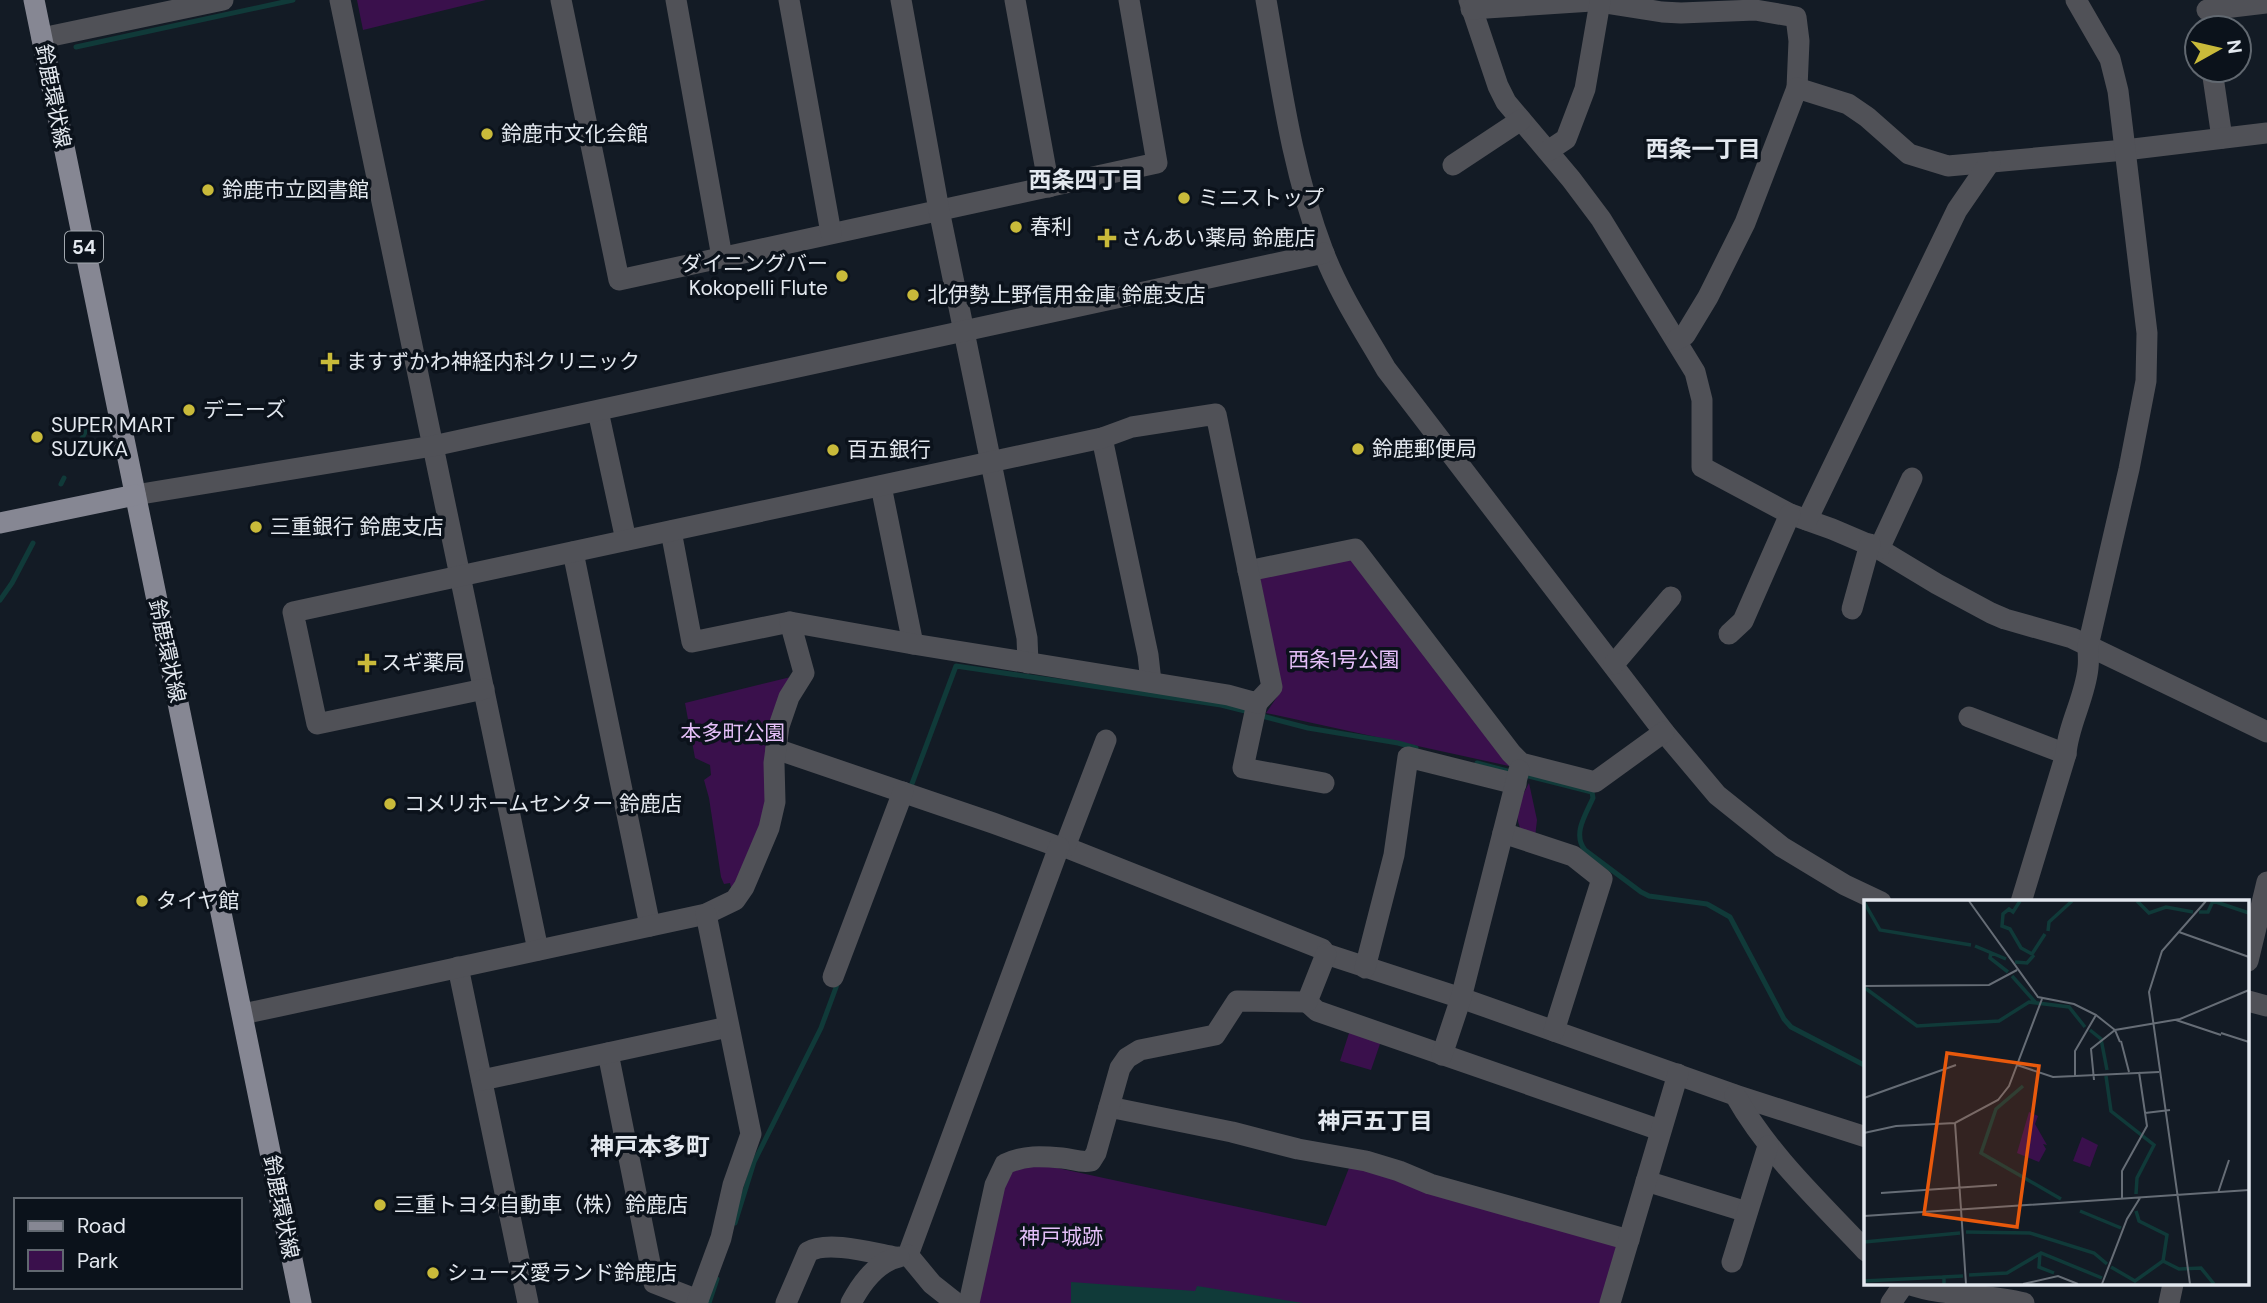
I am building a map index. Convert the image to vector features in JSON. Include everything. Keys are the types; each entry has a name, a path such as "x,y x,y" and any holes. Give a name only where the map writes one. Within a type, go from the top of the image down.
{"main road":[{"name":"鈴鹿環状線","path":"34,0 300,1303"},
{"path":"0,523 135,495"}],"street":[{"path":"42,38 223,0"},
{"path":"340,0 538,950"},
{"path":"561,0 619,279 1157,163 1129,0"},
{"path":"676,0 722,257"},
{"path":"789,0 831,233"},
{"path":"901,0 939,210 1027,638 1028,663"},
{"path":"1015,0 1049,187"},
{"path":"1266,0 1290,139 1306,203 1324,253 1350,308 1386,369 1664,732 1717,795 1782,847 1845,886 1876,900"},
{"path":"2022,900 2089,667 2088,646 2129,469 2146,381 2147,333 2118,91 2110,59 2076,0"},
{"path":"1548,151 1566,139 1586,89 1600,2"},
{"path":"1676,340 1685,335 1727,262 1745,223 1797,88 1799,41 1796,17 1754,5 1681,13 1600,2 1470,4 1506,102 1601,219 1695,372 1702,400 1702,467 1798,517 1874,546 1991,613 2072,638 2267,732"},
{"path":"2207,10 2267,3"},
{"path":"2214,84 2222,138"},
{"path":"1797,88 1848,104 1909,154 1948,166 2125,150 2267,133"},
{"path":"1452,165 1521,120"},
{"path":"1729,634 1743,621 1957,210 1990,162"},
{"path":"135,495 433,446 1324,253"},
{"path":"598,411 626,540"},
{"path":"484,689 317,724 293,612 1102,438 1132,427 1216,414 1272,687 1255,713 1243,768 1324,783"},
{"path":"1102,438 1148,655 1151,682"},
{"path":"1852,609 1874,546 1912,478"},
{"path":"881,486 913,644"},
{"path":"671,531 692,642 790,622 1228,695 1255,713"},
{"path":"1248,571 1355,550 1521,762 1595,782 1664,732"},
{"path":"573,552 650,926"},
{"path":"1614,664 1671,597"},
{"path":"243,1014 706,914 735,900 744,887 769,828 775,802 774,763 779,726 789,697 804,673 790,622"},
{"path":"1969,718 2066,754"},
{"path":"851,1303 858,1290 880,1266 901,1256 1106,740"},
{"path":"776,749 1062,847 1365,968 1461,998 1735,1095 1864,1136"},
{"path":"1365,968 1394,855 1408,757 1516,784"},
{"path":"1443,1055 1461,998 1521,762"},
{"path":"833,977 908,794"},
{"path":"1503,833 1573,856 1602,880 1553,1031"},
{"path":"2250,953 2267,882"},
{"path":"608,1053 654,1283 698,1301 721,1238 733,1185 751,1134 706,914"},
{"path":"1307,1002 1326,954"},
{"path":"458,967 528,1303"},
{"path":"969,1303 995,1185 1005,1164 1031,1155 1065,1158 1081,1163 1091,1161 1096,1153 1120,1068 1127,1058 1140,1050 1215,1035 1237,1001 1307,1002 1317,1012 1660,1130"},
{"path":"2250,1002 2267,1006"},
{"path":"482,1080 728,1027"},
{"path":"1610,1303 1678,1074"},
{"path":"1735,1095 1751,1124 1782,1164 1864,1249"},
{"path":"1109,1107 1232,1132 1298,1149 1366,1161 1430,1184 1629,1240"},
{"path":"1732,1262 1768,1146"},
{"path":"1646,1181 1747,1212"},
{"path":"786,1303 808,1252 815,1248 849,1249 901,1256 956,1303"},
{"path":"1891,1303 1904,1286"},
{"path":"1913,1286 2024,1303"}],"green space":[{"path":"357,0 486,0 363,30"},
{"name":"西条1号公園","path":"1351,558 1511,763 1509,766 1266,713 1281,691 1260,577"},
{"name":"本多町公園","path":"795,676 771,798 732,892 730,883 724,884 721,877 704,780 711,775 710,765 695,758 685,703"},
{"path":"1529,783 1537,820 1535,837 1522,832 1517,818 1520,802"},
{"path":"1350,1030 1381,1041 1371,1070 1340,1061"},
{"name":"神戸城跡","path":"1025,1161 1326,1226 1351,1163 1611,1239 1619,1250 1603,1303 975,1303 1008,1170"}],"shaded area":[{"path":"1071,1282 1195,1291 1197,1286 1303,1303 1071,1303"}],"waterway":[{"path":"76,47 293,0"},
{"path":"75,453 87,428"},
{"path":"61,484 64,478"},
{"path":"0,600 33,543"},
{"path":"910,789 956,666 1221,705 1249,712"},
{"path":"1258,715 1308,728 1416,748"},
{"path":"1477,763 1515,773"},
{"path":"1524,775 1592,792 1593,798 1580,831 1581,844 1585,850 1649,896 1707,904 1730,917 1784,1019 1791,1027 1864,1065"},
{"path":"735,1223 754,1162 821,1028 838,982"},
{"path":"709,1303 717,1279"}],"place":[{"name":"鈴鹿市文化会館","path":"487,134"},
{"name":"鈴鹿市立図書館","path":"208,190"},
{"name":"ミニストップ","path":"1184,198"},
{"name":"春利","path":"1016,227"},
{"name":"さんあい薬局 鈴鹿店","path":"1107,238"},
{"name":"ダイニングバー Kokopelli Flute","path":"842,276"},
{"name":"北伊勢上野信用金庫 鈴鹿支店","path":"913,295"},
{"name":"ますずかわ神経内科クリニック","path":"330,362"},
{"name":"デニーズ","path":"189,410"},
{"name":"SUPER MART SUZUKA","path":"37,437"},
{"name":"鈴鹿郵便局","path":"1358,449"},
{"name":"百五銀行","path":"833,450"},
{"name":"三重銀行 鈴鹿支店","path":"256,527"},
{"name":"スギ薬局","path":"367,663"},
{"name":"コメリホームセンター 鈴鹿店","path":"390,804"},
{"name":"タイヤ館","path":"142,901"},
{"name":"三重トヨタ自動車（株）鈴鹿店","path":"380,1205"},
{"name":"シューズ愛ランド鈴鹿店","path":"433,1273"}],"district":[{"name":"西条一丁目","path":"1703,149"},
{"name":"西条四丁目","path":"1086,180"},
{"name":"神戸五丁目","path":"1375,1121"},
{"name":"神戸本多町","path":"650,1146"}]}
